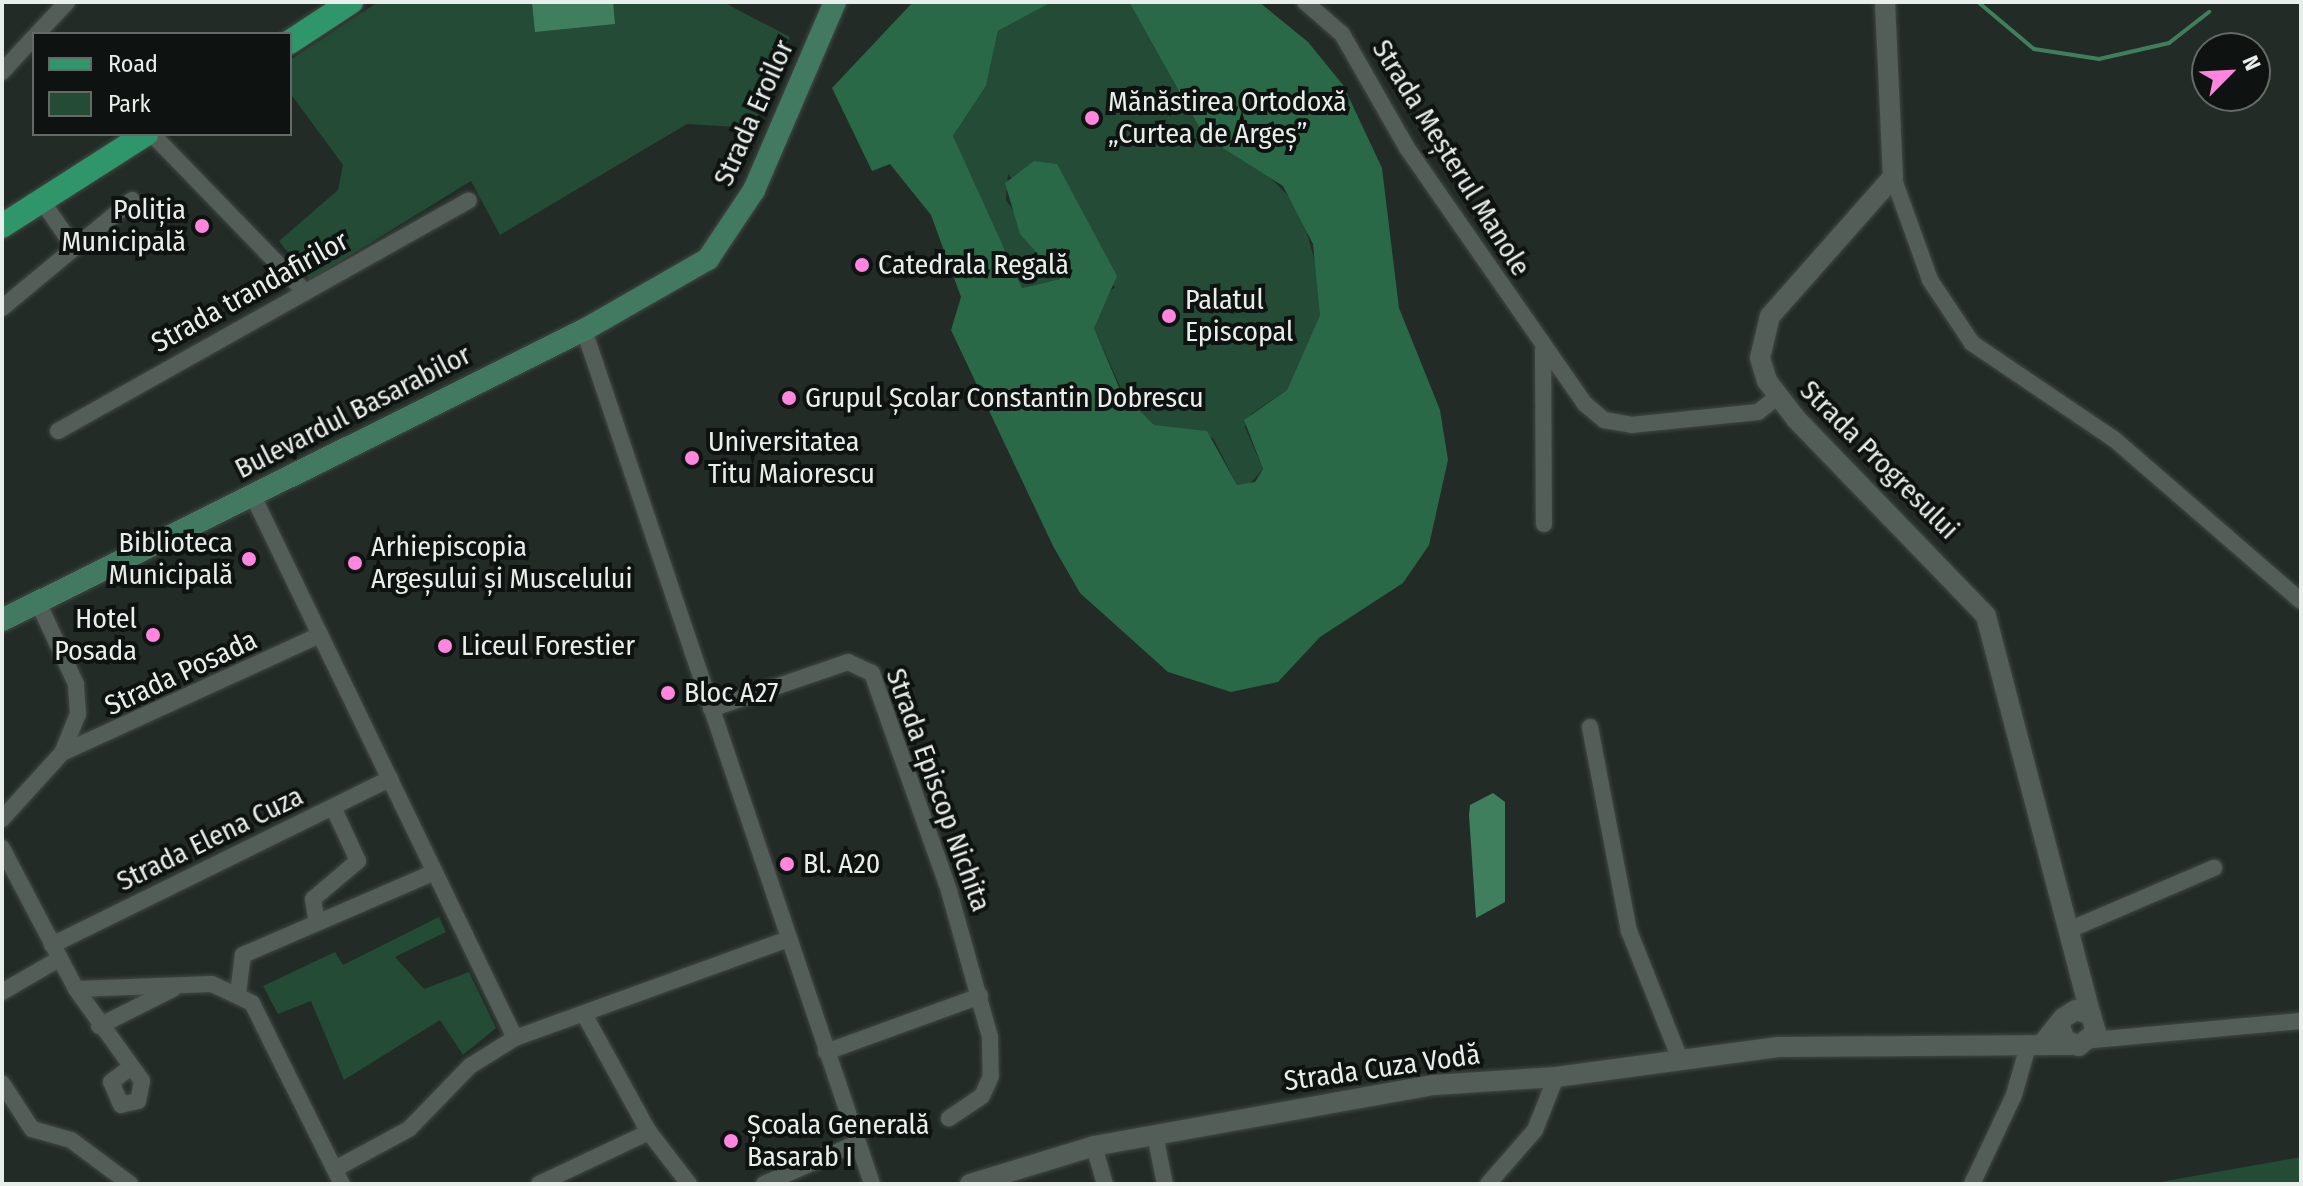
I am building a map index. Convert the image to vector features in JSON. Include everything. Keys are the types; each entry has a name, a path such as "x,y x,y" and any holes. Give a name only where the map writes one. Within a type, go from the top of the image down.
{"main road":[{"path":"292,41 351,2"},
{"name":"Strada Eroilor","path":"722,245 758,180 835,2"},
{"path":"2,226 146,136"},
{"name":"Bulevardul Basarabilor","path":"2,620 584,330 694,270 722,245"}],"street":[{"path":"40,32 67,2"},
{"name":"Strada Meșterul Manole","path":"1305,2 1342,34 1407,148 1543,350 1585,404 1618,424 1758,412 1777,397"},
{"path":"1885,2 1893,177 1930,280 1972,343 2114,439 2196,517 2299,595"},
{"path":"2,72 32,40"},
{"path":"151,136 305,292"},
{"name":"Strada Progresului","path":"1893,177 1770,316 1760,358 1777,397 1986,616 2093,1026"},
{"path":"2,308 132,200"},
{"name":"Strada trandafirilor","path":"58,431 469,200"},
{"path":"42,201 73,246"},
{"path":"584,330 872,1184"},
{"path":"1543,350 1544,524"},
{"path":"253,496 515,1038"},
{"path":"2,819 62,753 76,723 76,684 38,602"},
{"name":"Strada Posada","path":"62,753 320,635"},
{"name":"Strada Episcop Nichita","path":"711,709 848,662 867,666 980,996 991,1076 974,1106 949,1118"},
{"path":"1590,727 1629,931 1680,1059"},
{"name":"Strada Elena Cuza","path":"2,992 56,952 390,779"},
{"path":"316,918 313,899 358,861 334,809"},
{"path":"2,848 76,989 128,1069"},
{"path":"2069,930 2214,868"},
{"path":"238,994 243,955 316,918 435,872"},
{"path":"76,989 182,984 238,994 264,1019 335,1179 409,1129 470,1066 515,1038 788,939"},
{"name":"Strada Progresului","path":"2064,1019 2079,981"},
{"path":"99,1026 182,984"},
{"path":"826,1052 980,996"},
{"path":"584,1014 649,1132 689,1184"},
{"path":"2064,1019 2119,1034 2301,1021"},
{"path":"1972,1184 2036,1044 2064,1019"},
{"path":"2064,1019 2071,1045"},
{"name":"Strada Cuza Vodă","path":"970,1184 1094,1146 1385,1091 1556,1077 1680,1059 1854,1044 2071,1045 2093,1026"},
{"path":"1488,1184 1535,1130 1556,1077"},
{"path":"2,1083 32,1129 71,1140 130,1184"},
{"path":"539,1184 649,1132"},
{"path":"1155,1135 1165,1184"},
{"path":"764,1184 857,1143"},
{"path":"1094,1146 1105,1184"}],"green space":[{"path":"378,2 723,2 790,37 754,128 687,124 500,235 471,181 310,280 279,241 338,190 343,165 292,96 292,59"},
{"path":"1052,2 1129,2 1204,136 1258,165 1300,208 1321,283 1320,315 1287,390 1251,414 1245,427 1263,469 1248,486 1237,485 1213,438 1154,425 1127,402 1094,328 1102,298 1115,287 1008,174 1006,200 1060,279 1021,288 1013,279 953,136 986,86 998,31"},
{"path":"439,917 446,932 395,957 424,989 469,972 496,1028 463,1055 440,1020 344,1080 311,1001 278,1014 263,986 335,952 343,965"},
{"path":"2301,1157 2301,1184 2149,1184"}],"shaded area":[{"path":"532,2 613,2 615,24 535,32"},
{"path":"913,2 1052,2 998,31 986,86 953,136 1022,288 1060,279 1020,234 1005,183 1034,161 1057,164 1117,276 1094,328 1121,392 1154,425 1207,431 1237,485 1255,482 1263,469 1244,420 1287,390 1320,315 1313,244 1283,186 1204,136 1129,2 1259,2 1308,42 1343,85 1382,168 1399,308 1440,410 1448,460 1429,545 1403,583 1320,637 1278,682 1231,692 1168,672 1080,593 1053,546 951,330 961,297 931,215 890,164 872,171 832,88"},
{"path":"1493,793 1505,802 1505,902 1476,918 1470,805"}],"waterway":[{"path":"1978,2 2034,49 2099,59 2169,43 2209,12"}],"place":[{"name":"Mănăstirea Ortodoxă „Curtea de Argeș”","path":"1092,118"},
{"name":"Poliția Municipală","path":"202,226"},
{"name":"Catedrala Regală","path":"862,265"},
{"name":"Palatul Episcopal","path":"1169,316"},
{"name":"Grupul Școlar Constantin Dobrescu","path":"789,398"},
{"name":"Universitatea Titu Maiorescu","path":"692,458"},
{"name":"Biblioteca Municipală","path":"249,559"},
{"name":"Arhiepiscopia Argeșului și Muscelului","path":"355,563"},
{"name":"Hotel Posada","path":"153,635"},
{"name":"Liceul Forestier","path":"445,646"},
{"name":"Bloc A27","path":"668,693"},
{"name":"Bl. A20","path":"787,864"},
{"name":"Școala Generală Basarab I","path":"731,1141"}]}
